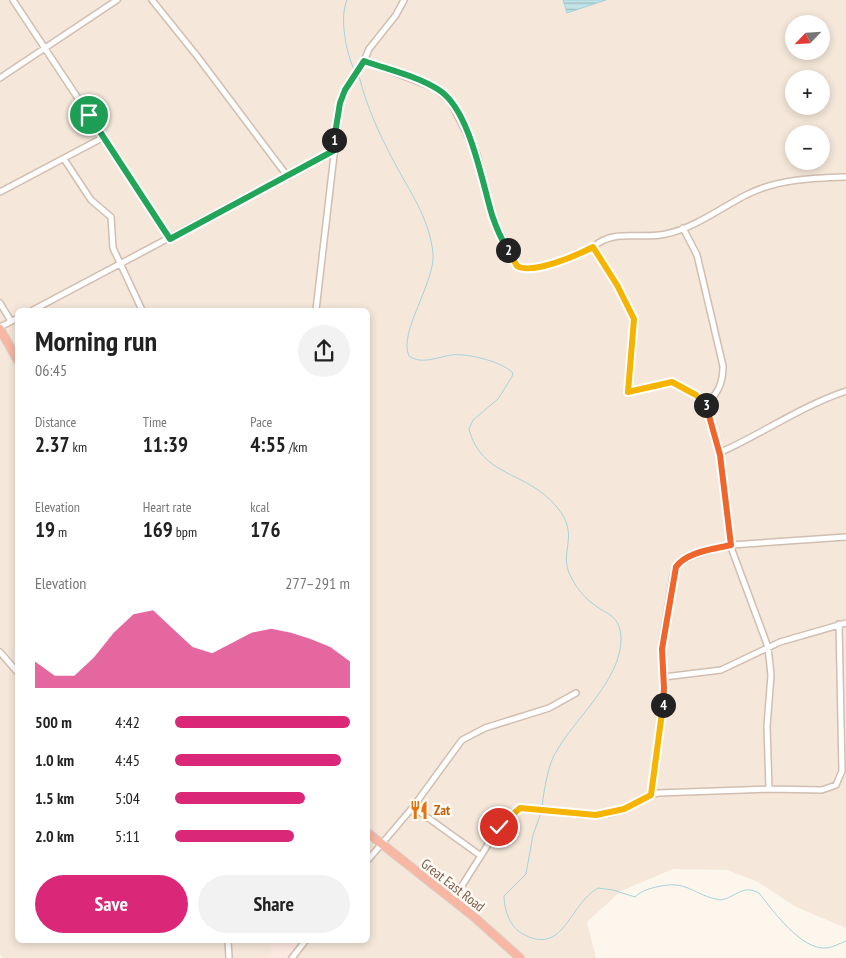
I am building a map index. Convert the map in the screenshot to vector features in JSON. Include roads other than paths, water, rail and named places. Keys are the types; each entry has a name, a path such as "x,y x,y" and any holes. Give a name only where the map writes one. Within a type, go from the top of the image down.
{"highway":[{"path":"0,328 15,356"},
{"name":"Great East Road","path":"370,836 453,900 520,958"}],"street":[{"path":"12,0 170,239"},
{"path":"0,78 117,0"},
{"path":"152,0 197,56 288,177"},
{"path":"316,308 340,103 345,90 364,61 369,49 396,15 404,0"},
{"path":"364,61 435,88 450,101 477,154 492,217 517,266 524,269 564,259 593,247 612,236 649,237 670,233 756,191 798,180 846,177"},
{"path":"0,192 104,137"},
{"path":"37,308 288,177 333,151"},
{"path":"64,158 92,200 111,217 111,242 141,308"},
{"path":"683,228 697,256 723,366 723,381 706,406"},
{"path":"593,247 617,285 634,319 628,392 672,382 696,395 706,406 719,453 731,545 768,647 771,675 766,732 769,789"},
{"path":"0,303 11,321"},
{"path":"0,328 15,319"},
{"path":"719,453 750,438 800,408 846,391"},
{"path":"651,795 660,732 664,677 662,643 676,567 680,562 692,556 731,545 846,537"},
{"path":"664,677 721,670 743,661 768,647 846,623"},
{"path":"453,900 499,827 520,808 596,815 624,809 651,795 769,789 822,790 832,787 840,778 839,624"},
{"path":"0,652 15,670"},
{"path":"370,857 413,807 462,740 485,728 549,708 576,693"},
{"path":"413,807 481,856"},
{"path":"228,943 229,958"},
{"path":"292,958 304,943"}],"water":[{"path":"563,0 606,0 567,13"}],"waterway":[{"path":"347,0 344,16 345,36 355,71"},
{"path":"359,76 366,101 376,125 421,211 431,242 432,266 408,334 407,346 409,356 414,359 424,360 451,355 466,355 492,361 512,372 513,375 498,399 473,420 469,429 475,445 494,465 532,486 556,506 564,517 567,526 566,559 567,568 573,580 589,601 615,620 620,630 619,653 614,668 596,698 564,739 553,757 542,806"},
{"path":"541,813 533,835 526,874 504,896 508,917 514,926 521,933 535,939 547,939 556,934 588,896 598,888 613,890 635,897 650,889 676,885 721,900 744,890 753,891 759,893 789,928 808,943 817,947 827,948 846,941"}],"place":[{"name":"Zat","path":"419,810"}]}
